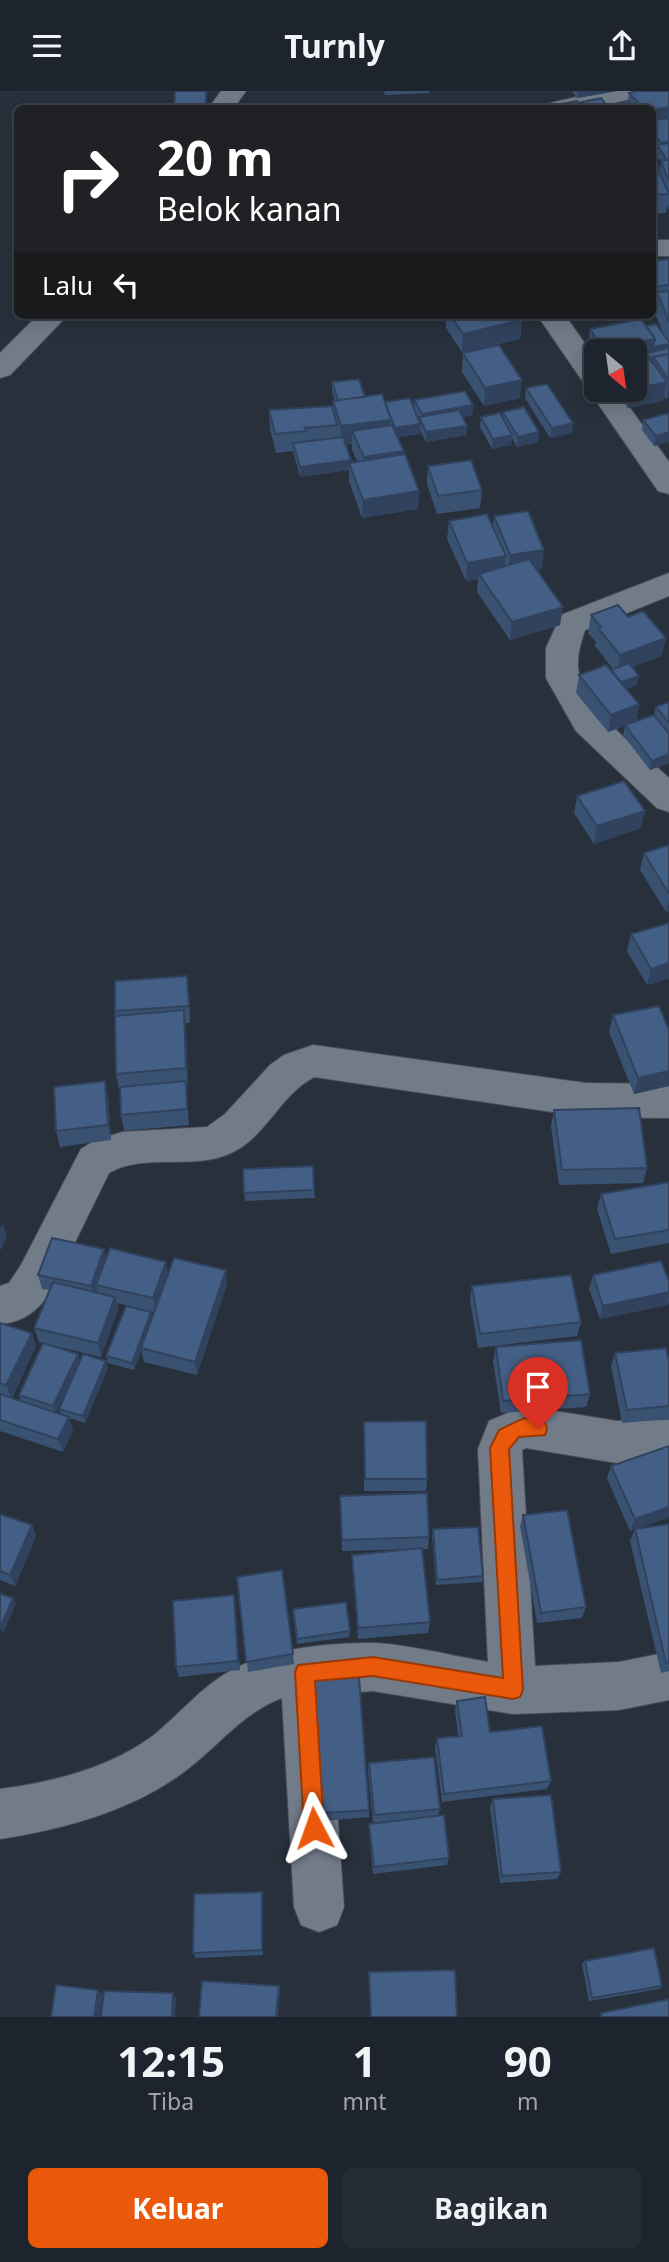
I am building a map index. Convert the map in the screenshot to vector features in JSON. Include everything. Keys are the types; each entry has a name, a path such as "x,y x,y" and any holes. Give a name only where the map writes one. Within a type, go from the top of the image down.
{"street":[{"path":"223,105 234,91"},
{"path":"559,102 636,91"},
{"path":"0,369 50,319"},
{"path":"554,319 584,363"},
{"path":"613,403 658,454 669,484"},
{"path":"669,584 572,623 562,648 563,678 587,722 669,799"},
{"path":"0,1304 10,1304 24,1296 36,1278 95,1161 113,1150 216,1142 233,1130 286,1074 303,1063 313,1061 586,1100 669,1101"},
{"path":"513,1690 500,1448 505,1436 524,1427 617,1442 669,1441"},
{"path":"0,1814 42,1808 133,1778 172,1751 222,1706 248,1687 282,1674 373,1667 513,1690 619,1686 669,1676"},
{"path":"304,1672 319,1907"}],"building":[{"path":"175,91 206,91 206,105 174,105"},
{"path":"669,91 669,107 656,109 656,105 640,105 629,93"},
{"path":"601,98 606,105 580,105 578,103"},
{"path":"577,101 580,105 556,105"},
{"path":"628,101 632,105 610,105"},
{"path":"666,118 669,121 669,141 662,143 656,138 656,120"},
{"path":"669,143 669,160 667,160 657,145"},
{"path":"661,160 669,160 669,180 668,180"},
{"path":"656,174 660,174 669,194 656,195"},
{"path":"669,259 669,285 656,287 656,261"},
{"path":"669,291 669,322 657,292"},
{"path":"453,319 522,320 463,334"},
{"path":"641,319 655,339 596,339 590,329"},
{"path":"656,324 669,344 653,347 655,339 646,326"},
{"path":"499,345 522,380 485,388 463,353"},
{"path":"669,348 669,354 653,357 652,362 648,353"},
{"path":"669,354 669,380 653,357"},
{"path":"648,356 667,382 648,386"},
{"path":"359,379 365,397 338,400 332,382"},
{"path":"547,384 573,423 552,428 526,388"},
{"path":"465,391 473,405 422,414 414,400"},
{"path":"382,394 391,420 341,426 333,401"},
{"path":"410,398 420,424 395,428 385,402"},
{"path":"332,406 337,425 275,434 269,410"},
{"path":"524,407 539,432 518,437 503,412"},
{"path":"459,410 467,426 426,432 419,417"},
{"path":"500,413 512,435 493,439 481,417"},
{"path":"669,413 669,432 656,436 643,420"},
{"path":"392,425 404,451 364,457 352,431"},
{"path":"343,437 351,460 300,467 293,443"},
{"path":"405,454 419,491 363,500 349,463"},
{"path":"471,460 482,490 438,496 428,466"},
{"path":"528,511 544,550 510,555 494,516"},
{"path":"487,514 506,556 467,563 449,521"},
{"path":"529,559 563,607 512,622 479,574"},
{"path":"618,605 628,617 643,611 666,638 620,655 591,615"},
{"path":"629,663 639,676 621,682 611,670"},
{"path":"606,665 639,704 611,715 579,675"},
{"path":"669,702 669,723 656,707"},
{"path":"654,715 669,734 669,754 652,761 625,725"},
{"path":"624,781 645,811 597,826 577,796"},
{"path":"669,845 669,894 644,853"},
{"path":"669,923 669,963 651,969 631,934"},
{"path":"187,976 189,1006 115,1011 115,981"},
{"path":"659,1006 669,1030 669,1071 638,1078 613,1015"},
{"path":"184,1010 186,1068 116,1074 115,1016"},
{"path":"105,1081 108,1125 56,1131 54,1087"},
{"path":"186,1081 187,1109 121,1115 120,1087"},
{"path":"639,1108 647,1168 562,1170 554,1110"},
{"path":"313,1166 314,1190 244,1193 243,1169"},
{"path":"669,1182 669,1230 615,1239 601,1194"},
{"path":"52,1238 104,1249 91,1286 38,1275"},
{"path":"110,1248 166,1262 153,1298 96,1285"},
{"path":"174,1258 226,1270 195,1362 141,1348"},
{"path":"661,1261 669,1281 669,1292 603,1306 593,1275"},
{"path":"571,1275 581,1322 480,1334 472,1286"},
{"path":"53,1282 115,1297 98,1343 34,1328"},
{"path":"126,1306 151,1312 132,1363 106,1356"},
{"path":"0,1323 32,1333 6,1385 0,1383"},
{"path":"581,1340 590,1394 503,1401 496,1347"},
{"path":"43,1343 78,1354 53,1406 19,1395"},
{"path":"666,1348 669,1362 669,1406 627,1410 615,1353"},
{"path":"83,1354 106,1361 83,1416 59,1409"},
{"path":"0,1394 69,1417 58,1439 0,1420"},
{"path":"426,1421 427,1479 365,1479 364,1422"},
{"path":"669,1446 669,1507 635,1519 611,1466"},
{"path":"427,1493 429,1537 342,1540 340,1496"},
{"path":"567,1510 586,1607 541,1613 523,1515"},
{"path":"0,1514 32,1525 10,1575 0,1571"},
{"path":"669,1524 669,1662 666,1663 635,1529"},
{"path":"478,1527 483,1576 437,1580 433,1529"},
{"path":"422,1548 430,1622 358,1628 352,1555"},
{"path":"282,1570 293,1654 246,1662 237,1577"},
{"path":"0,1594 13,1598 0,1628"},
{"path":"234,1595 238,1661 176,1667 173,1601"},
{"path":"346,1602 350,1631 297,1639 293,1609"},
{"path":"359,1677 369,1810 323,1813 314,1680"},
{"path":"485,1697 490,1732 542,1726 551,1781 444,1794 437,1738 462,1736 457,1701"},
{"path":"434,1757 440,1809 374,1815 369,1763"},
{"path":"551,1795 561,1872 502,1876 493,1799"},
{"path":"444,1815 449,1858 374,1867 369,1824"},
{"path":"262,1892 262,1950 193,1953 194,1894"},
{"path":"654,1948 662,1986 592,1998 585,1961"},
{"path":"455,1970 457,2017 371,2017 369,1972"},
{"path":"202,1981 279,1986 276,2017 199,2017"},
{"path":"56,1985 98,1990 94,2017 51,2017"},
{"path":"104,1991 173,1993 172,2017 101,2017"},
{"path":"669,1999 669,2017 602,2017 601,2013"}],"route":[{"path":"314,1828 304,1672 373,1667 467,1680 513,1690 500,1448 505,1436 513,1430 524,1427 538,1429"}]}
